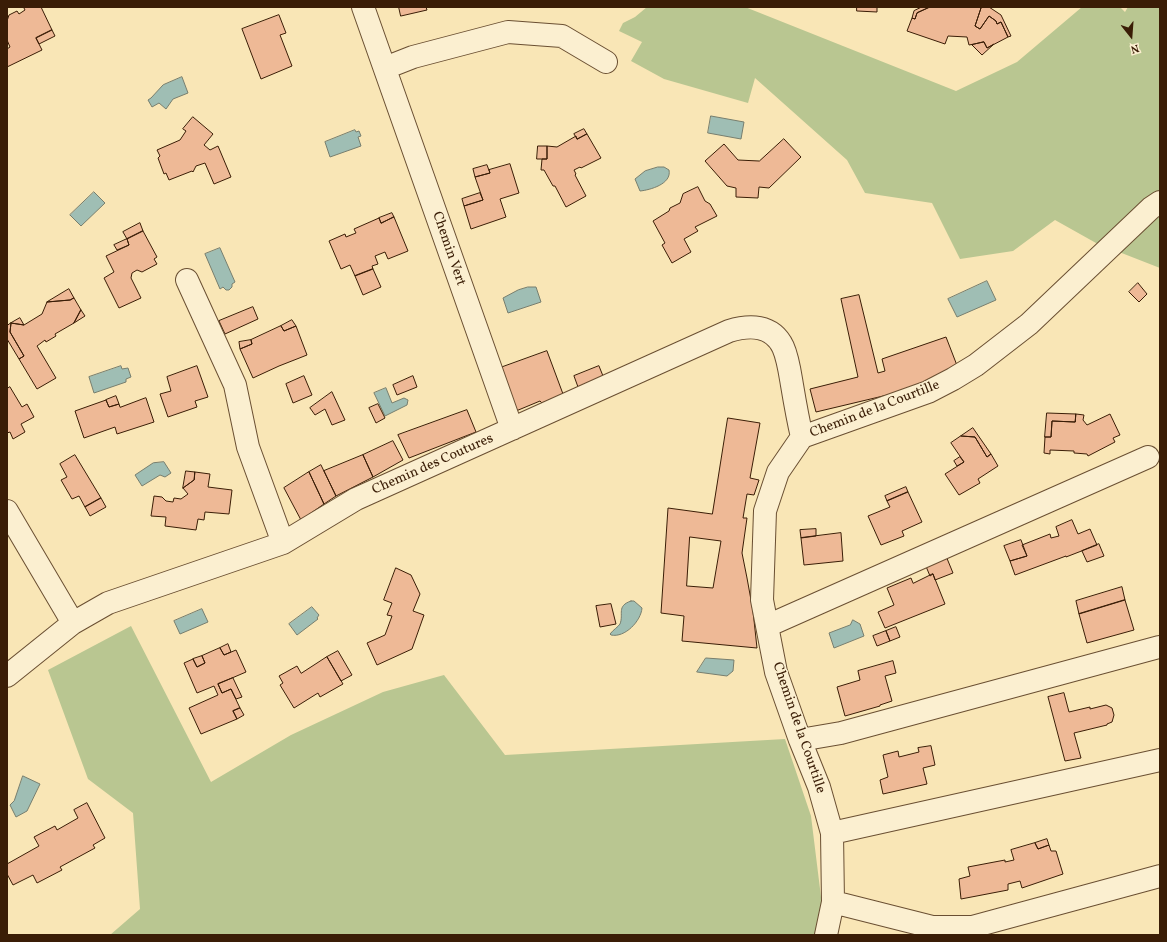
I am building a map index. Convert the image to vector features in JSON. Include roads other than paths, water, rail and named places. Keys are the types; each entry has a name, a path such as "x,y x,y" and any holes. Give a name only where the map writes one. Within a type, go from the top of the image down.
{"street":[{"name":"Chemin Vert","path":"363,7 512,429"},
{"path":"385,68 413,57 508,32 562,36 606,62"},
{"name":"Chemin de la Courtille","path":"826,935 833,902 832,833 819,787 800,740 776,672 762,600 765,511 778,472 802,437 928,392 976,365 1029,324 1151,208 1160,202"},
{"path":"187,280 235,385 248,447 283,543"},
{"name":"Chemin des Coutures","path":"7,676 73,623 108,603 283,543 356,499 729,331 742,327 763,329 778,339 783,347 802,437"},
{"path":"767,626 1148,457"},
{"path":"7,511 73,623"},
{"path":"800,740 842,733 1159,647"},
{"path":"832,833 1160,760"},
{"path":"833,902 932,927 972,927 1160,876"}],"water":[{"path":"182,77 188,93 173,99 166,109 159,103 152,107 148,100 163,85"},
{"path":"711,116 744,122 741,139 708,133"},
{"path":"355,130 356,132 359,131 361,136 358,137 361,146 330,157 325,142"},
{"path":"658,167 664,167 669,170 669,175 664,183 654,188 640,191 635,179 645,171"},
{"path":"94,192 105,203 81,226 70,215"},
{"path":"220,248 235,282 229,290 226,290 223,287 220,289 205,254"},
{"path":"987,281 996,300 957,317 948,299"},
{"path":"528,287 536,287 541,302 508,313 503,298 518,290"},
{"path":"121,366 122,369 128,368 131,377 126,379 126,382 94,393 89,377"},
{"path":"386,388 392,403 404,398 408,400 407,405 385,416 374,393"},
{"path":"164,462 171,473 165,477 160,475 142,486 135,475 153,463"},
{"path":"634,601 642,608 639,618 627,631 622,634 611,635 610,634 620,624 622,608 626,603"},
{"path":"312,607 319,615 317,618 318,619 297,635 289,624"},
{"path":"202,609 208,622 180,634 174,621"},
{"path":"853,620 860,624 864,636 834,648 829,633 850,625"},
{"path":"706,658 734,660 733,671 727,676 697,672"},
{"path":"23,776 40,784 27,811 16,817 10,805 14,801"}]}
